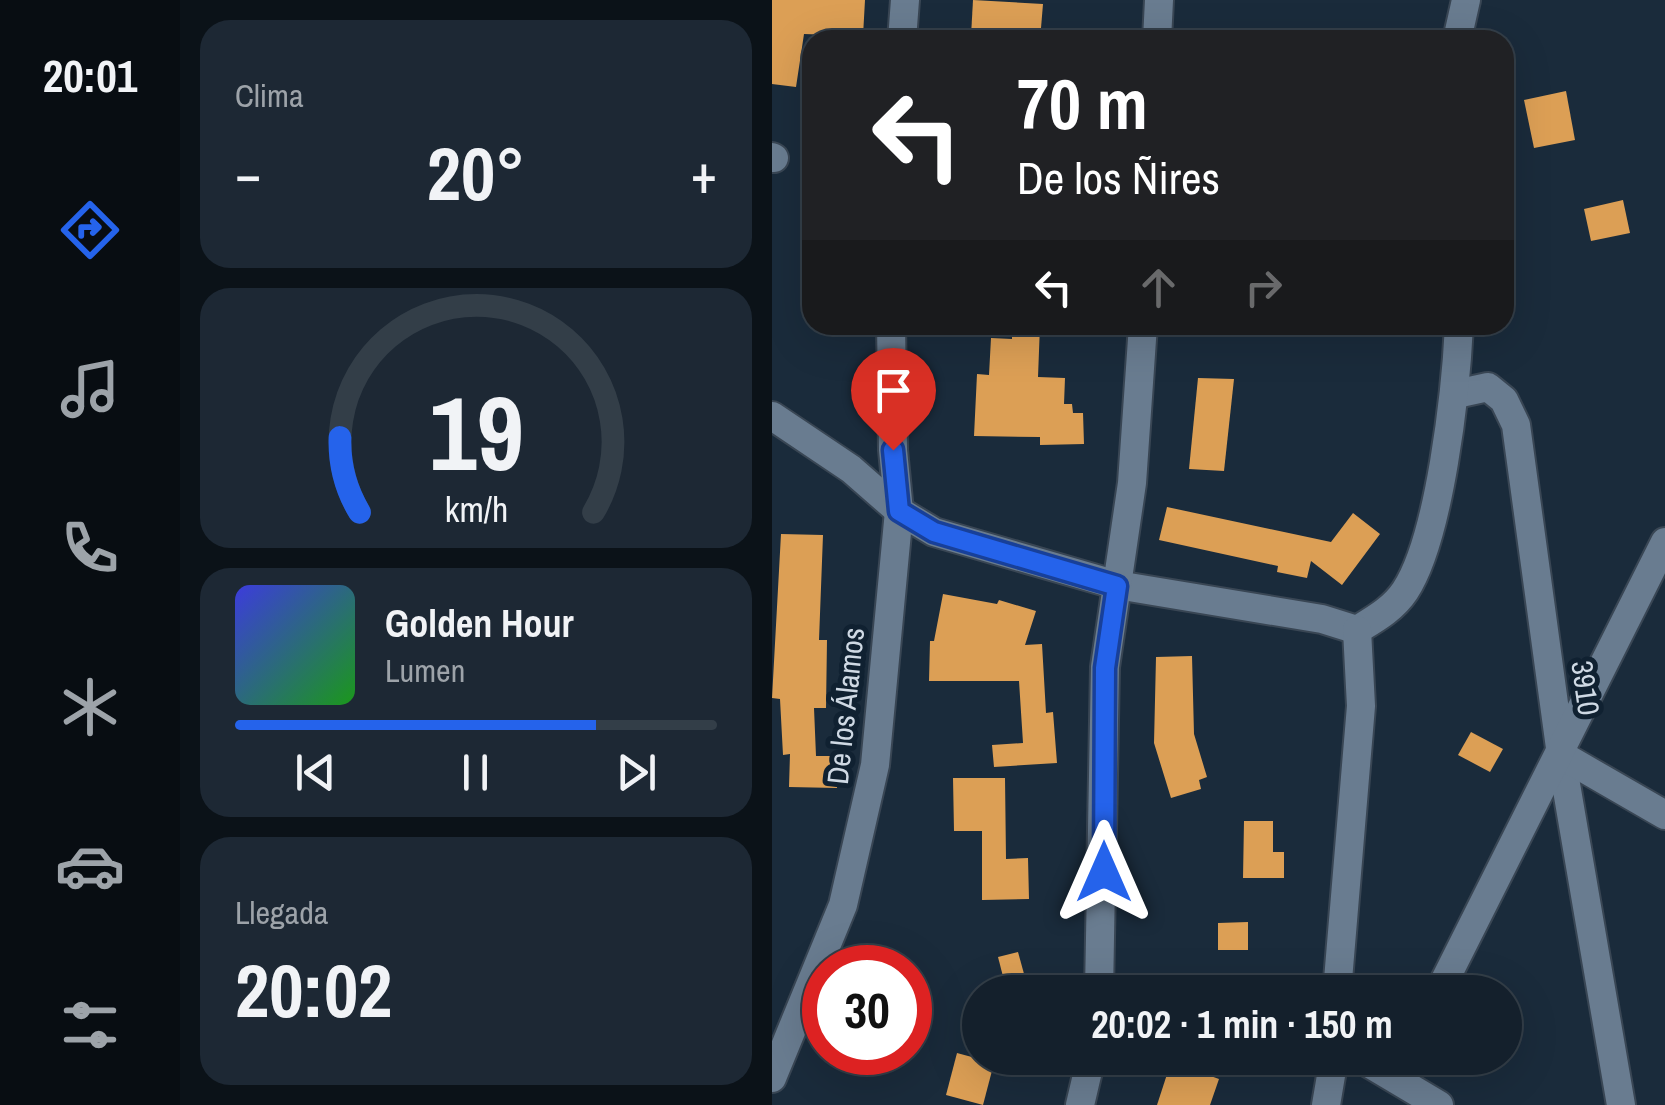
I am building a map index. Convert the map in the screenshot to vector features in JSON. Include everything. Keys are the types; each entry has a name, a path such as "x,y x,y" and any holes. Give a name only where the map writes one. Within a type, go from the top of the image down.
{"street":[{"path":"903,30 905,0"},
{"path":"1158,30 1160,0"},
{"path":"1459,30 1467,2"},
{"name":"De los Álamos","path":"772,1078 843,905 875,766 899,511 893,450 891,335"},
{"path":"1099,975 1105,668 1134,467 1142,335"},
{"path":"772,416 851,469 899,511 934,532 1117,586 1322,619 1357,630 1384,614 1406,590 1428,530 1456,394 1459,335"},
{"name":"3910","path":"1456,394 1488,387 1504,400 1516,424 1561,755 1621,1105"},
{"path":"1448,975 1561,755 1664,542"},
{"path":"1338,975 1361,706 1357,630"},
{"path":"1561,755 1664,815"},
{"path":"1080,1105 1087,1075"},
{"path":"1326,1105 1331,1075"},
{"path":"1408,1075 1440,1105"}],"building":[{"path":"772,0 865,0 863,30 802,30 796,87 772,84"},
{"path":"973,0 1043,4 1041,30 971,30"},
{"path":"1566,91 1575,140 1534,148 1524,100"},
{"path":"1623,200 1630,233 1591,241 1584,209"},
{"path":"1012,335 1040,335 1038,377 1065,378 1064,404 1072,404 1073,413 1083,413 1084,444 1040,445 1040,437 974,436 977,374 989,375 991,338 1012,339"},
{"path":"1198,378 1234,379 1224,471 1189,469"},
{"path":"1167,507 1331,542 1353,513 1380,534 1342,585 1311,561 1307,578 1277,572 1278,566 1159,540"},
{"path":"781,534 823,535 819,640 827,640 826,708 814,708 816,756 838,756 837,788 789,787 790,754 783,755 780,699 772,698"},
{"path":"943,594 997,604 999,600 1036,611 1025,645 1042,644 1046,713 1053,712 1057,763 994,767 992,745 1023,743 1019,681 929,681 930,641 934,641"},
{"path":"1192,656 1194,734 1207,777 1199,780 1201,789 1171,798 1154,743 1156,657"},
{"path":"1471,732 1503,749 1490,772 1458,755"},
{"path":"953,778 1005,778 1006,859 1028,858 1029,899 982,900 982,831 954,831"},
{"path":"1244,821 1273,821 1273,852 1284,852 1284,878 1243,878"},
{"path":"1248,922 1248,950 1218,950 1218,923"},
{"path":"1018,952 1024,975 1003,975 998,957"},
{"path":"957,1053 962,1054 962,1075 991,1075 983,1105 946,1095"},
{"path":"1167,1075 1208,1075 1219,1079 1210,1105 1157,1105"}],"route":[{"path":"893,450 899,511 934,532 1117,586 1105,668 1104,872"}]}
